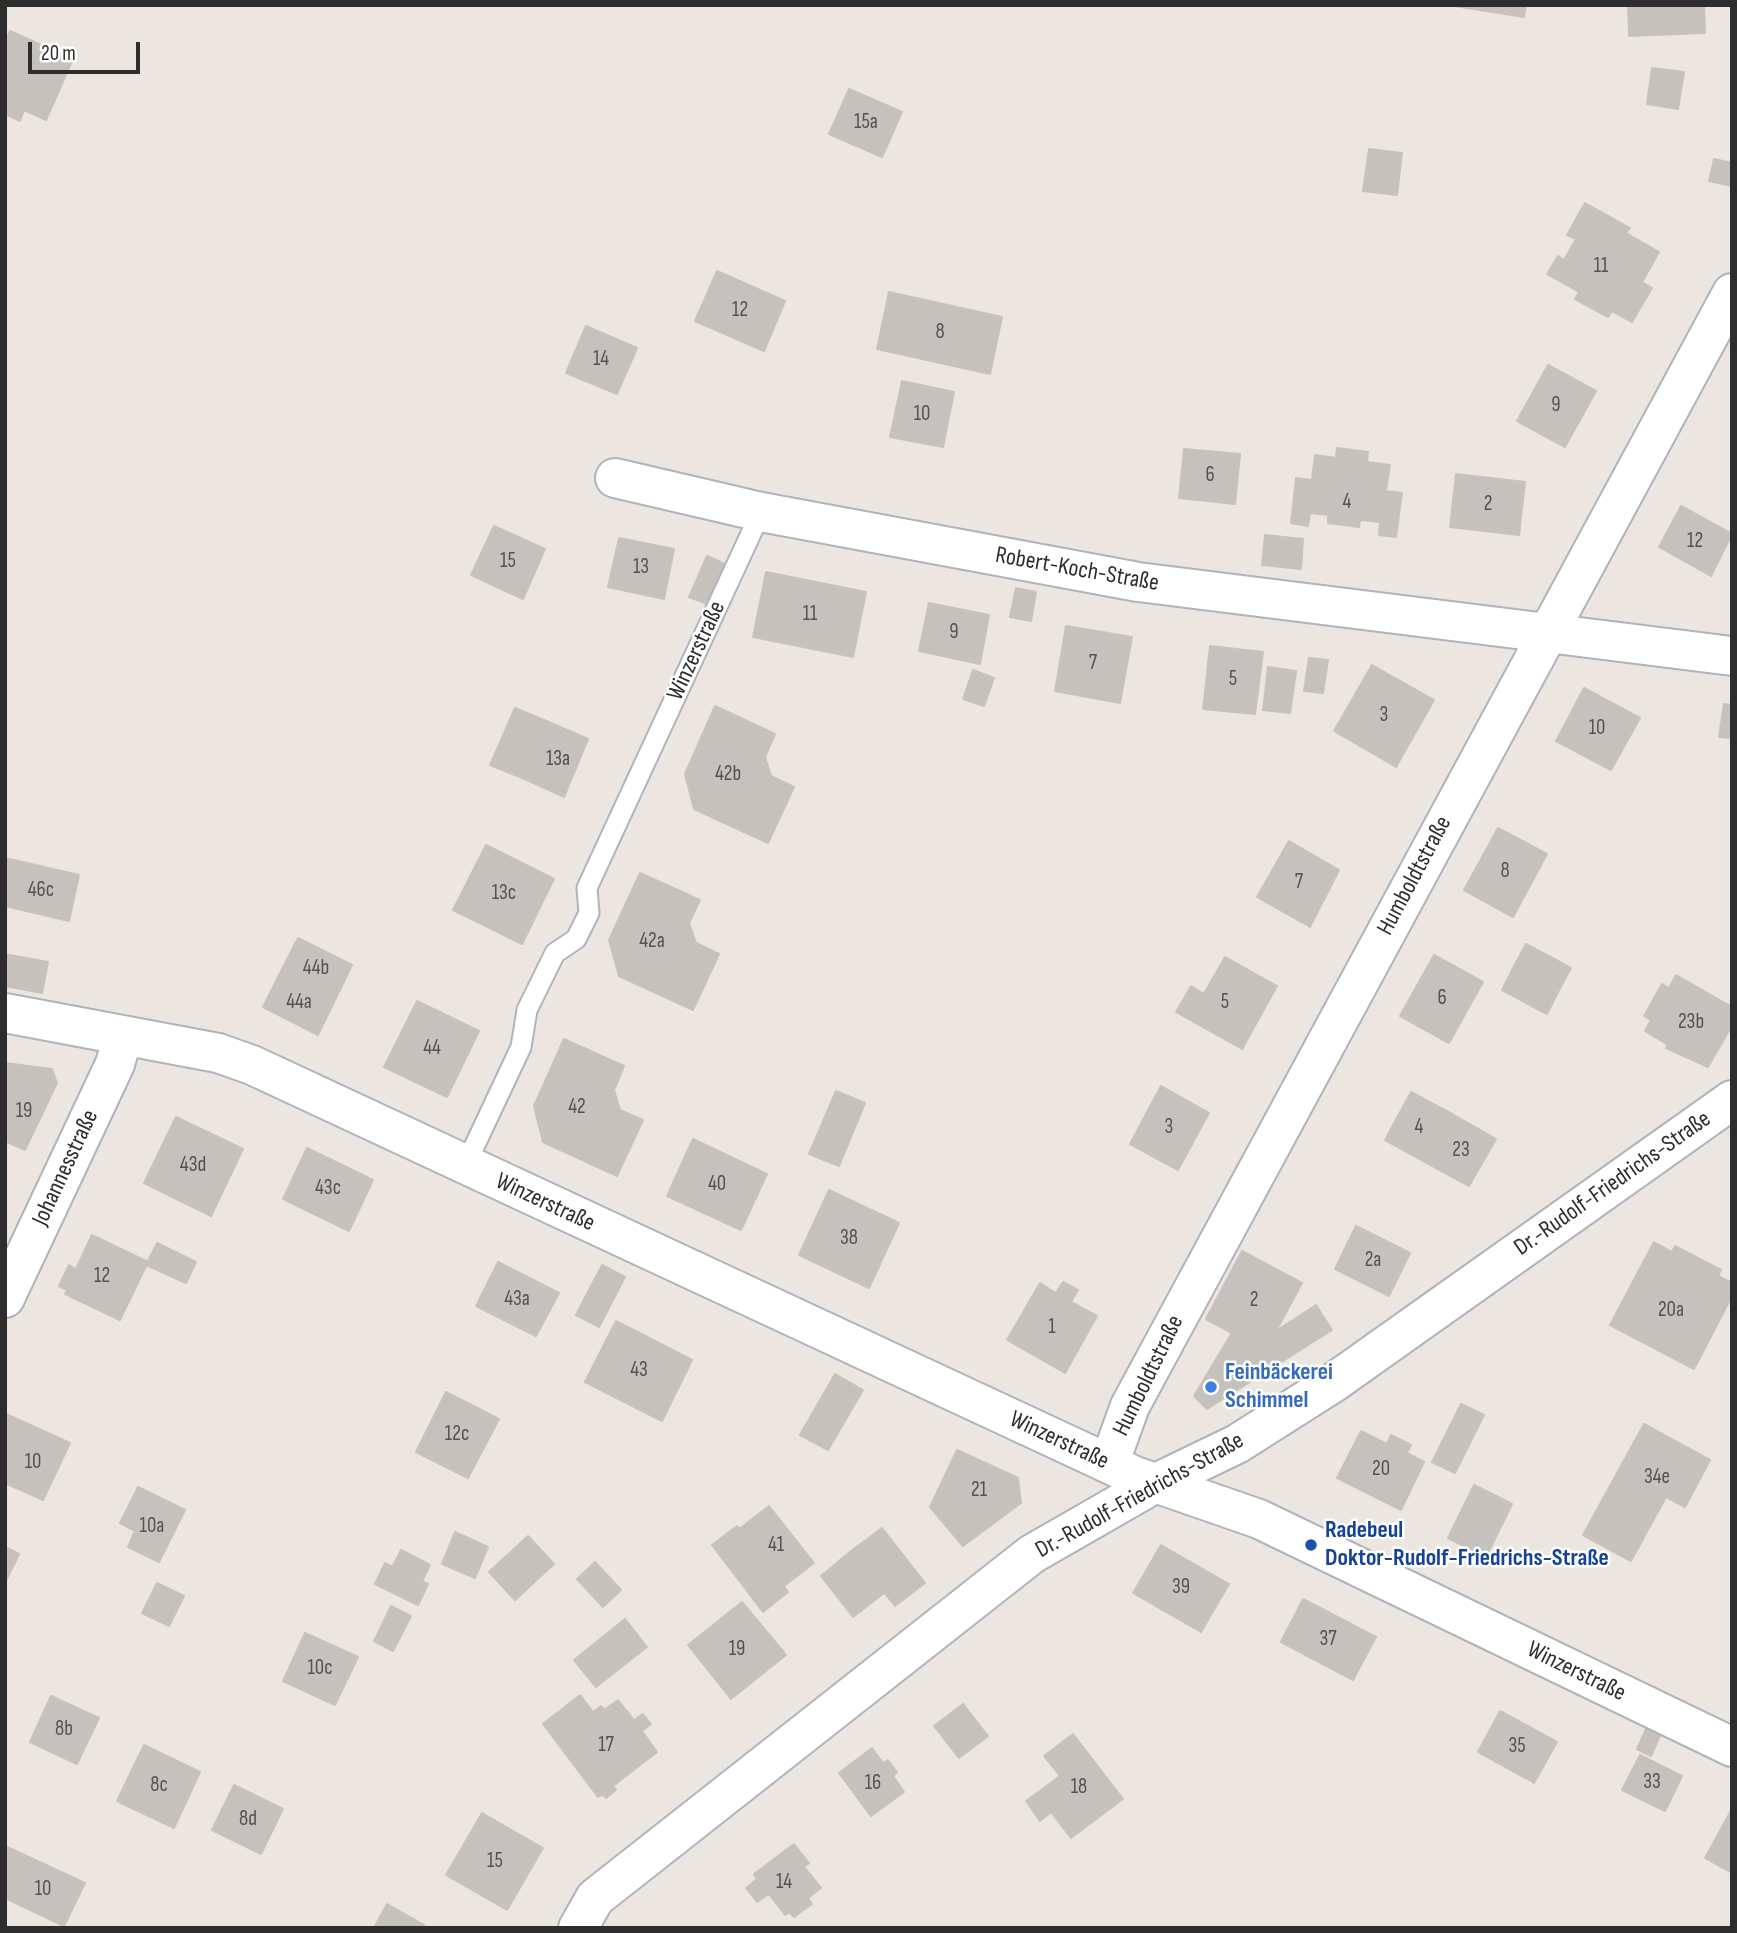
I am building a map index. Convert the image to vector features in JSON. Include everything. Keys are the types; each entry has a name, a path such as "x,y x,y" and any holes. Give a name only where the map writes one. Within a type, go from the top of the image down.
{"street":[{"name":"Humboldtstraße","path":"1109,1464 1130,1406 1545,633 1732,293"},
{"name":"Robert-Koch-Straße","path":"615,478 761,512 1138,582 1732,656"},
{"name":"Winzerstraße","path":"5,1013 218,1053 252,1065 1109,1464 1154,1484 1259,1519 1732,1747"},
{"name":"Johannesstraße","path":"5,1298 115,1064 123,1036"},
{"name":"Dr.-Rudolf-Friedrichs-Straße","path":"578,1928 595,1898 1032,1554 1154,1484 1237,1444 1333,1382 1732,1100"}],"lane":[{"name":"Winzerstraße","path":"464,1166 521,1047 527,1010 555,953 576,939 589,913 587,888 761,512"}],"building":[{"path":"1448,5 1526,5 1524,17"},
{"path":"1628,5 1704,5 1705,33 1629,36"},
{"path":"10,31 73,59 46,120 24,110 20,121 5,114 5,43"},
{"path":"1652,68 1684,72 1678,109 1647,104"},
{"path":"849,89 902,112 882,157 829,134"},
{"path":"1369,149 1402,153 1397,195 1363,191"},
{"path":"1714,159 1732,163 1732,186 1709,181"},
{"path":"1585,203 1630,228 1626,233 1659,252 1642,282 1652,288 1632,322 1612,311 1608,317 1575,299 1579,292 1547,274 1558,256 1564,260 1576,239 1567,235"},
{"path":"717,271 785,301 764,351 695,321"},
{"path":"889,292 1002,317 990,374 877,349"},
{"path":"586,326 637,348 617,394 566,373"},
{"path":"1548,365 1596,391 1565,447 1517,421"},
{"path":"902,381 954,392 943,447 890,437"},
{"path":"1337,448 1368,452 1367,462 1390,465 1386,491 1402,493 1396,537 1379,535 1380,522 1360,520 1359,527 1328,523 1328,515 1310,513 1308,526 1291,523 1296,478 1312,480 1315,455 1336,458"},
{"path":"1184,449 1240,454 1235,504 1179,498"},
{"path":"1456,474 1525,482 1519,535 1450,527"},
{"path":"1681,506 1732,534 1711,576 1659,547"},
{"path":"494,526 545,549 523,599 471,575"},
{"path":"1265,535 1303,539 1301,569 1262,565"},
{"path":"619,538 674,549 664,599 608,587"},
{"path":"707,556 725,564 707,604 689,597"},
{"path":"766,572 866,592 853,657 753,637"},
{"path":"1016,588 1036,592 1031,621 1010,617"},
{"path":"929,603 989,615 980,664 919,651"},
{"path":"1066,626 1132,637 1120,703 1055,691"},
{"path":"1210,646 1263,652 1255,714 1203,709"},
{"path":"1309,658 1328,660 1323,693 1304,691"},
{"path":"1372,665 1434,700 1396,767 1334,731"},
{"path":"1268,667 1296,671 1290,713 1263,710"},
{"path":"973,670 994,678 984,706 963,699"},
{"path":"1584,688 1640,718 1611,770 1556,741"},
{"path":"1724,704 1732,705 1732,738 1719,737"},
{"path":"715,706 775,734 765,757 771,776 794,787 768,843 694,809 685,774"},
{"path":"515,708 551,723 527,780 490,765"},
{"path":"551,723 588,739 564,797 527,780"},
{"path":"1498,828 1547,854 1513,917 1464,890"},
{"path":"1289,841 1339,870 1310,927 1257,897"},
{"path":"486,845 554,879 522,944 453,910"},
{"path":"5,858 79,875 69,921 5,906"},
{"path":"640,873 700,900 689,923 696,943 719,954 693,1010 619,976 609,940"},
{"path":"298,938 352,965 335,1000 280,973"},
{"path":"1526,944 1571,968 1558,992 1513,968"},
{"path":"5,954 48,962 42,993 5,986"},
{"path":"1434,955 1483,982 1449,1043 1400,1016"},
{"path":"1225,957 1277,986 1242,1049 1176,1012 1191,986 1204,994"},
{"path":"1513,968 1558,992 1547,1014 1502,990"},
{"path":"280,973 335,1000 318,1035 263,1007"},
{"path":"1676,975 1732,1007 1732,1025 1708,1067 1666,1048 1668,1045 1645,1031 1651,1020 1644,1016 1662,984 1669,988"},
{"path":"417,1001 479,1031 447,1097 384,1067"},
{"path":"564,1039 624,1066 614,1090 620,1110 643,1120 617,1176 543,1142 534,1106"},
{"path":"5,1063 52,1069 57,1083 25,1150 5,1141"},
{"path":"1161,1086 1209,1113 1178,1170 1130,1144"},
{"path":"836,1091 865,1103 839,1166 809,1154"},
{"path":"1411,1092 1454,1115 1427,1163 1385,1140"},
{"path":"1454,1115 1496,1139 1469,1186 1427,1163"},
{"path":"176,1117 243,1149 211,1216 144,1183"},
{"path":"693,1139 767,1174 741,1230 667,1196"},
{"path":"307,1148 373,1180 349,1231 283,1199"},
{"path":"829,1190 899,1223 869,1288 799,1255"},
{"path":"1356,1226 1410,1253 1389,1296 1335,1269"},
{"path":"92,1235 148,1262 120,1320 65,1294 67,1290 59,1286 69,1265 76,1269"},
{"path":"1654,1242 1672,1252 1675,1246 1721,1270 1718,1276 1732,1283 1732,1296 1694,1369 1610,1325"},
{"path":"157,1243 196,1262 186,1283 146,1265"},
{"path":"1242,1251 1302,1283 1276,1331 1270,1335 1239,1321 1232,1333 1206,1319"},
{"path":"498,1262 559,1293 536,1336 476,1306"},
{"path":"602,1265 625,1277 599,1327 576,1315"},
{"path":"1063,1282 1078,1290 1071,1302 1097,1316 1065,1373 1007,1340 1040,1283 1056,1293"},
{"path":"1316,1305 1332,1330 1207,1409 1194,1396 1239,1321 1270,1335"},
{"path":"616,1321 692,1360 662,1421 585,1382"},
{"path":"835,1374 863,1390 828,1450 800,1435"},
{"path":"446,1392 499,1419 468,1478 416,1452"},
{"path":"1461,1404 1484,1415 1455,1473 1432,1462"},
{"path":"6,1414 70,1443 43,1500 5,1483"},
{"path":"1644,1424 1710,1460 1685,1507 1666,1497 1631,1561 1583,1535"},
{"path":"1361,1431 1387,1444 1391,1435 1411,1445 1407,1453 1424,1462 1401,1510 1337,1478"},
{"path":"957,1450 1018,1478 1021,1503 963,1546 930,1507"},
{"path":"1474,1485 1512,1504 1486,1557 1448,1538"},
{"path":"138,1487 185,1510 159,1562 128,1547 135,1531 120,1523"},
{"path":"769,1506 814,1563 784,1586 739,1529"},
{"path":"737,1526 788,1592 763,1612 712,1545"},
{"path":"882,1528 925,1583 895,1606 851,1551"},
{"path":"455,1532 488,1547 475,1578 442,1564"},
{"path":"528,1536 554,1564 515,1600 489,1572"},
{"path":"1161,1545 1229,1584 1201,1632 1133,1593"},
{"path":"5,1547 19,1554 5,1583"},
{"path":"401,1550 430,1565 422,1581 393,1566"},
{"path":"851,1551 884,1593 853,1617 821,1576"},
{"path":"595,1562 621,1590 603,1607 577,1579"},
{"path":"385,1563 428,1584 418,1605 375,1584"},
{"path":"157,1583 184,1596 169,1626 142,1613"},
{"path":"1303,1599 1376,1637 1353,1680 1281,1642"},
{"path":"742,1602 786,1655 731,1699 688,1645"},
{"path":"391,1606 411,1616 393,1651 374,1641"},
{"path":"625,1619 647,1647 596,1687 574,1660"},
{"path":"305,1633 358,1657 335,1705 283,1681"},
{"path":"580,1695 593,1712 601,1706 604,1710 618,1700 634,1720 643,1714 651,1724 642,1731 657,1752 613,1786 616,1790 606,1798 603,1794 598,1797 543,1724"},
{"path":"51,1696 99,1718 77,1764 30,1742"},
{"path":"963,1704 988,1736 959,1758 934,1726"},
{"path":"1500,1711 1557,1742 1534,1783 1478,1752"},
{"path":"1646,1729 1660,1736 1651,1756 1637,1749"},
{"path":"1073,1734 1123,1799 1071,1838 1051,1812 1040,1821 1026,1801 1060,1776 1044,1756"},
{"path":"144,1745 200,1772 174,1828 117,1801"},
{"path":"872,1748 883,1763 888,1760 897,1772 893,1776 904,1792 871,1816 839,1773"},
{"path":"1640,1755 1682,1776 1665,1811 1622,1790"},
{"path":"234,1785 283,1809 261,1854 212,1830"},
{"path":"1732,1809 1732,1873 1705,1858"},
{"path":"482,1813 543,1848 507,1910 446,1875"},
{"path":"794,1844 809,1863 804,1867 821,1888 808,1898 812,1904 794,1917 789,1912 785,1915 769,1894 757,1902 746,1888 757,1879 754,1874"},
{"path":"5,1846 85,1883 64,1926 5,1898"},
{"path":"387,1904 424,1925 422,1928 374,1928"}],"place":[{"name":"Feinbäckerei Schimmel","path":"1211,1387"},
{"name":"Radebeul Doktor-Rudolf-Friedrichs-Straße","path":"1311,1545"}]}
